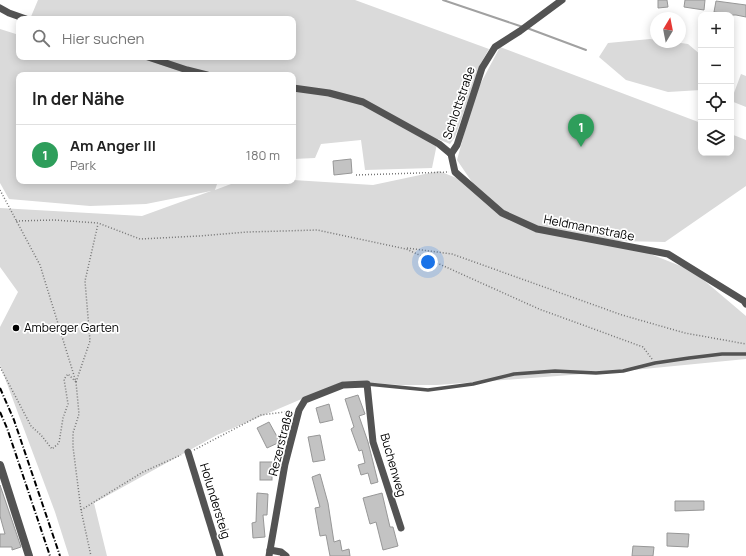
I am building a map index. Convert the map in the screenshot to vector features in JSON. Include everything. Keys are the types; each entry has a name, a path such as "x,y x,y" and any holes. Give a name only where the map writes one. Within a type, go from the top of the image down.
{"street":[{"name":"Schlottstraße","path":"451,154 457,145 482,68 495,47 530,24 562,0"},
{"path":"0,8 9,14 16,16"},
{"path":"157,60 195,72"},
{"path":"296,88 329,93 363,102 439,144 451,154 455,172"},
{"name":"Heldmannstraße","path":"455,172 502,213 530,226 537,229 668,254 744,301 746,304"},
{"name":"Buchenweg","path":"367,384 373,442 401,528"},
{"name":"Rezerstraße","path":"270,553 285,464 299,410 305,400 343,385 367,384"},
{"name":"Holundersteig","path":"188,452 220,556"},
{"path":"0,465 30,556"},
{"path":"270,553 281,552 286,556"}],"lane":[{"path":"367,384 428,390 473,384 514,374 555,371 596,373 623,371 655,363 722,354 746,354"}],"path":[{"path":"356,175 455,172"},
{"path":"0,190 40,265 76,382 79,414 73,433 73,447 81,510 91,556"},
{"path":"16,221 54,220 98,223 140,238 317,230 406,249 539,309 643,347 655,363"},
{"path":"76,382 90,341 85,281 98,223"},
{"path":"399,248 452,254 622,315 685,333 746,344"},
{"path":"0,367 31,426 41,435 52,449 59,443 63,418 68,404 64,379 68,374 76,382"}],"shaded area":[{"path":"38,0 355,0 489,49 481,63 455,137 450,144 438,139 432,168 365,170 361,140 321,144 315,158 296,159 296,72 16,72 16,184 217,184 215,190 231,184 296,184 296,180 373,185 439,171 474,185 457,160 475,94 500,47 698,122 698,156 734,156 734,135 746,140 746,186 665,242 618,241 693,271 746,316 746,359 623,371 437,385 400,385 344,381 217,435 94,503 107,556 69,556 55,512 0,365 0,327 18,292 0,267 0,208 142,216 211,191 146,204 90,206 9,199 0,183 0,29 16,34 16,60 296,60 296,16 31,16"},
{"path":"650,39 650,48 686,48 686,44 688,44 698,52 698,90 668,92 626,80 599,57 608,43"},
{"path":"741,74 746,76 746,107 734,102 734,93"}],"building":[{"path":"658,0 667,0 668,7 658,8"},
{"path":"685,0 705,0 704,10 684,7"},
{"path":"716,1 746,5 746,17 734,15 734,12 714,12"},
{"path":"351,159 352,173 334,175 333,161"},
{"path":"358,395 365,414 359,416 368,442 378,482 371,484 368,473 361,475 358,465 365,463 362,450 359,451 351,429 354,427 345,399"},
{"path":"329,404 333,420 320,423 316,408"},
{"path":"269,422 280,442 267,448 257,428"},
{"path":"320,435 325,460 313,462 308,437"},
{"path":"260,462 272,462 272,480 260,480"},
{"path":"320,474 328,503 334,542 340,540 342,551 349,549 350,556 330,556 326,535 320,536 315,508 320,507 312,477"},
{"path":"0,485 21,547 12,550 12,547 0,547 0,534 5,534 0,516"},
{"path":"257,493 268,494 267,515 263,515 265,537 253,538 252,523 256,522"},
{"path":"382,493 390,527 393,527 398,546 383,550 376,522 370,524 363,498"},
{"path":"675,501 704,501 704,510 675,511"},
{"path":"667,533 689,534 688,547 667,546"},
{"path":"633,546 654,547 653,556 632,556"}],"waterway":[{"path":"443,0 523,27"},
{"path":"527,28 586,50"}],"railway":[{"path":"0,388 14,420 60,556"},
{"path":"0,412 7,428 50,556"}],"place":[{"name":"Am Anger III","path":"581,147"},
{"name":"Amberger Garten","path":"16,328"}]}
